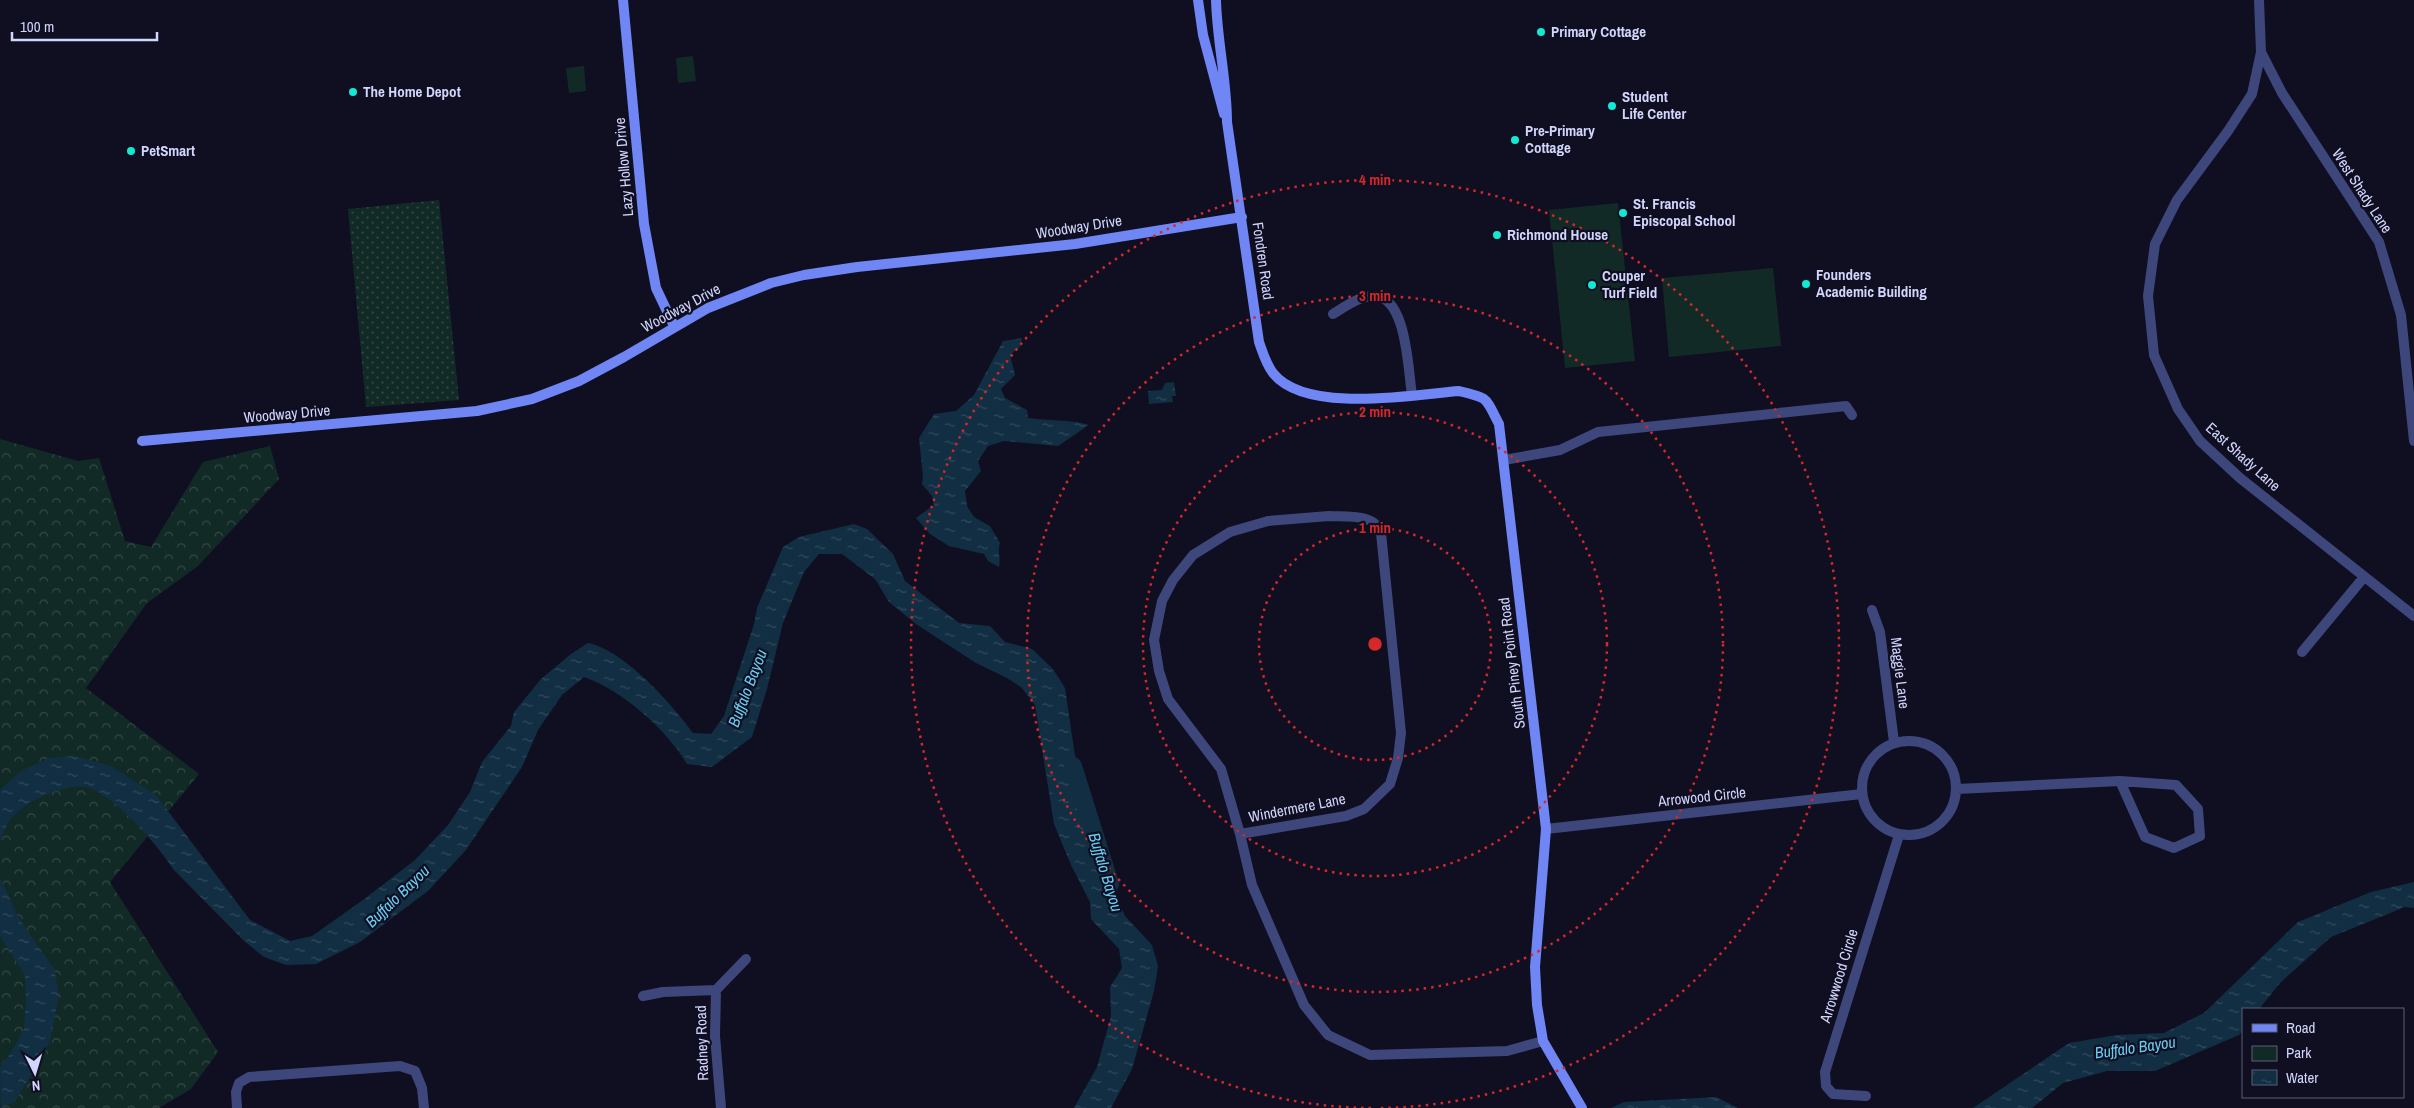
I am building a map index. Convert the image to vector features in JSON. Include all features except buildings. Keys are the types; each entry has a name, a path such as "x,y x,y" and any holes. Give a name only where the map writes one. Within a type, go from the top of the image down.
{"street":[{"name":"Lazy Hollow Drive","path":"623,0 647,244 659,295 674,326"},
{"name":"Fondren Road","path":"1198,0 1203,35 1227,122"},
{"name":"Fondren Road","path":"1216,0 1216,26 1227,104 1227,122 1259,342 1266,362 1274,375 1297,389"},
{"name":"West Shady Lane","path":"2259,0 2261,52 2282,93 2379,242 2401,315 2414,441"},
{"name":"East Shady Lane","path":"2261,52 2252,94 2228,131 2177,200 2156,244 2148,296 2154,355 2178,409 2200,441 2240,478 2414,616"},
{"name":"Woodway Drive","path":"142,441 477,411 505,406 532,399 579,381 708,308 740,294 804,275 1075,244 1242,217"},
{"path":"1333,314 1350,303 1373,295 1389,300 1400,316 1412,395"},
{"name":"South Piney Point Road","path":"1297,389 1327,399 1459,391 1480,395 1487,401 1499,424 1546,829 1535,967 1537,1005 1543,1041 1580,1104"},
{"path":"1504,460 1560,450 1598,432 1846,406 1852,415"},
{"name":"Windermere Lane","path":"1240,834 1346,816 1364,809 1390,784 1398,758 1401,733 1381,533 1379,527 1369,520 1329,516 1268,521 1230,532 1193,556 1173,580 1162,601 1154,640 1158,671 1168,699 1220,769 1240,834 1252,885 1304,1005 1328,1035 1370,1054 1507,1051 1543,1041"},
{"path":"2302,652 2364,577"},
{"name":"Maggie Lane","path":"1872,610 1880,632 1894,742"},
{"path":"1906,740 1932,746 1947,758 1955,772 1957,789 1953,808 1940,825 1916,835 1899,835 1878,824 1866,808 1862,794 1863,776 1871,759 1894,742 1906,740"},
{"path":"1957,789 2120,781 2176,785 2198,809 2200,836 2174,848 2144,837 2120,781"},
{"name":"Arrowood Circle","path":"1546,829 1862,794"},
{"name":"Arrowwood Circle","path":"1866,1096 1833,1094 1826,1086 1825,1072 1899,835"},
{"name":"Radney Road","path":"721,1108 715,1036 716,990 746,959"},
{"path":"643,996 663,992 716,990"},
{"path":"237,1108 236,1092 239,1083 248,1077 400,1066 415,1071 422,1088 424,1108"}],"green space":[{"path":"693,56 696,81 678,83 676,58"},
{"path":"584,66 586,91 569,93 566,68"},
{"path":"439,200 459,400 366,407 348,209"},
{"name":"Couper Turf Field","path":"1618,203 1635,361 1565,368 1549,210"},
{"path":"1773,268 1781,346 1669,357 1662,278"},
{"path":"0,439 78,461 99,458 125,541 151,547 203,462 270,446 279,479 198,566 147,603 86,688 199,774 110,882 218,1052 191,1089 159,1108 0,1108"}],"water":[{"path":"1022,338 1020,347 1010,355 1015,375 1001,389 1005,398 1027,410 1028,418 1089,425 1058,446 1004,441 988,446 978,461 981,471 965,491 967,506 974,517 990,526 1000,543 999,567 988,561 984,554 949,546 930,534 916,518 934,505 932,496 922,484 919,438 934,414 956,411 974,395 1003,341"},
{"path":"1174,382 1176,396 1172,396 1173,402 1149,404 1148,391 1162,390 1165,383"},
{"path":"854,524 867,529 893,554 905,581 959,623 990,626 1005,642 1032,649 1053,669 1065,688 1084,816 1125,916 1152,945 1158,966 1154,991 1132,1069 1111,1108 1074,1108 1097,1067 1111,1016 1110,987 1122,968 1119,949 1091,919 1090,902 1071,865 1054,824 1035,705 1022,688 1007,678 976,663 916,624 889,602 875,579 842,554 819,554 804,572 783,623 767,689 752,737 712,767 687,764 656,725 628,701 599,683 584,677 562,695 538,730 522,767 466,850 428,891 360,942 316,964 286,965 264,957 243,940 173,869 137,824 114,803 92,789 72,787 60,790 25,806 10,820 0,841 0,790 21,771 49,758 74,756 111,766 156,795 250,920 290,941 312,936 415,860 448,825 470,792 482,762 511,726 514,712 541,679 571,654 588,643 617,656 632,667 673,708 693,733 711,734 724,716 754,624 757,608 783,547 799,537"},
{"path":"0,878 20,920 54,969 59,994 50,1042 15,1102 1,1108 0,1066 8,1057 24,1029 26,998 25,975 0,936"},
{"path":"2414,882 2414,908 2405,907 2331,937 2280,983 2260,1008 2242,1008 2242,1031 2239,1035 2155,1071 2107,1071 2063,1083 2032,1108 1973,1108 2069,1043 2117,1035 2164,1033 2204,1013 2298,922 2371,892"},
{"path":"1716,1097 1738,1108 1611,1108 1624,1102"}],"waterway":[{"name":"Buffalo Bayou","path":"1073,766 1110,884"}],"place":[{"name":"Primary Cottage","path":"1541,32"},
{"name":"The Home Depot","path":"353,92"},
{"name":"Student Life Center","path":"1612,106"},
{"name":"Pre-Primary Cottage","path":"1515,140"},
{"name":"PetSmart","path":"131,151"},
{"name":"St. Francis Episcopal School","path":"1623,213"},
{"name":"Richmond House","path":"1497,235"},
{"name":"Founders Academic Building","path":"1806,284"},
{"name":"Couper Turf Field","path":"1592,285"}]}
